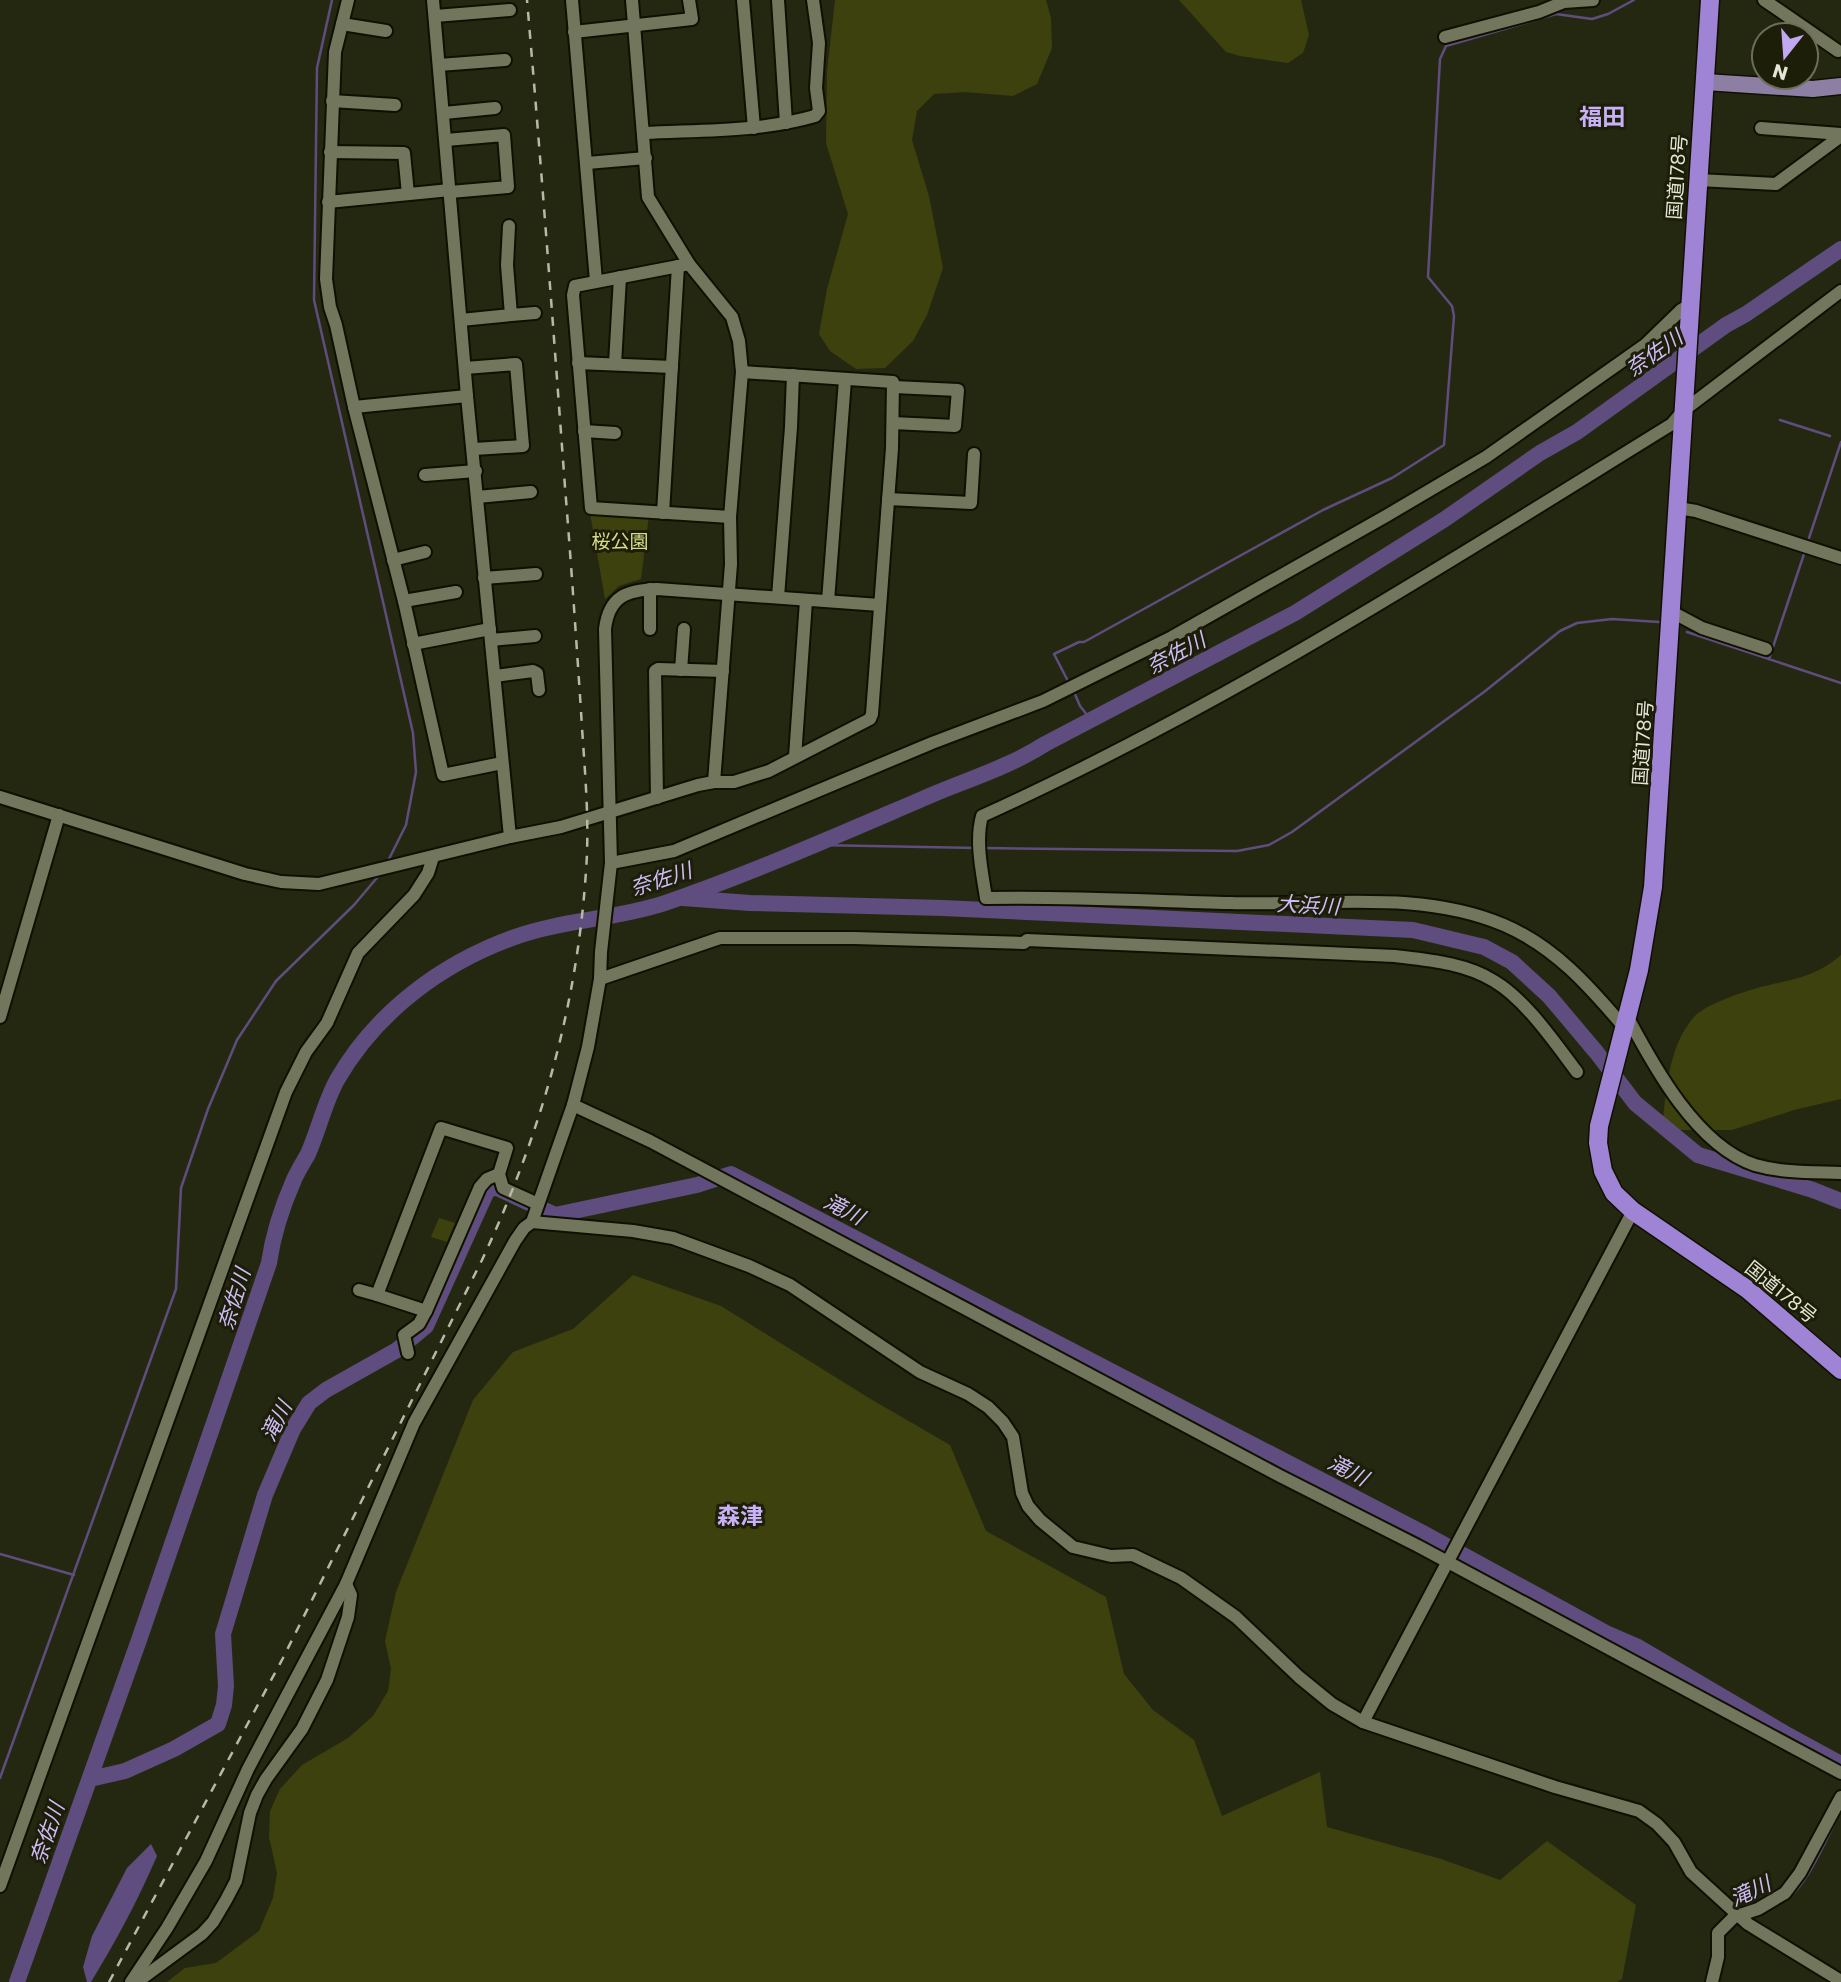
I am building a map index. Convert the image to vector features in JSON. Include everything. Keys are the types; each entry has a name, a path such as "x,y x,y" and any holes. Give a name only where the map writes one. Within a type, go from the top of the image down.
{"highway":[{"name":"国道178号","path":"1710,0 1653,887 1643,949 1603,1110 1598,1143 1603,1171 1614,1193 1633,1210 1746,1289 1841,1370"}],"main road":[{"path":"1705,82 1813,89 1841,86"}],"street":[{"path":"348,0 335,52 332,101 326,279 330,307 337,325 404,601 443,775 502,763"},
{"path":"433,0 467,396 510,837"},
{"path":"572,0 596,281"},
{"path":"632,0 648,197 683,265 732,317 739,341 742,372 730,517 731,564 714,782"},
{"path":"574,32 692,19 690,0"},
{"path":"743,0 754,128"},
{"path":"778,0 786,123"},
{"path":"644,133 754,128 815,116 819,111 816,88 818,43 813,0"},
{"path":"1445,37 1539,12 1564,2 1593,0"},
{"path":"1763,0 1778,4 1838,51"},
{"path":"435,16 510,10"},
{"path":"342,24 386,31"},
{"path":"439,65 505,60"},
{"path":"332,101 395,105"},
{"path":"444,113 495,108"},
{"path":"1761,128 1841,135"},
{"path":"328,202 508,187 504,135 446,140"},
{"path":"1698,180 1776,184 1841,135"},
{"path":"330,152 404,153 408,194"},
{"path":"587,163 646,158"},
{"path":"509,226 507,265 511,315"},
{"path":"683,265 575,286 573,295 591,508 730,517"},
{"path":"663,513 672,367 683,265"},
{"path":"615,364 620,277"},
{"path":"1841,291 1683,406 1672,424 1356,618 1249,679 1090,765 982,816 979,828 986,898 1232,904 1400,904 1454,909 1505,926 1542,946 1574,971 1653,1064 1706,1135 1722,1149 1753,1164 1774,1170 1841,1173"},
{"path":"611,863 674,851 932,743 1043,701 1172,637 1486,457 1645,345 1690,309"},
{"path":"461,320 535,313"},
{"path":"578,363 672,367"},
{"path":"465,369 516,364 523,446 474,449"},
{"path":"0,797 245,874 281,882 319,884 561,827 714,782 734,782 758,775 870,719 888,499 893,382 742,372"},
{"path":"778,597 792,427 793,375"},
{"path":"828,601 845,380"},
{"path":"893,423 955,426 958,390 894,387"},
{"path":"355,407 467,396"},
{"path":"584,431 615,433"},
{"path":"888,499 971,503 974,454"},
{"path":"425,475 476,471"},
{"path":"477,497 531,492"},
{"path":"1678,508 1696,511 1841,558"},
{"path":"393,560 425,552"},
{"path":"484,578 536,574"},
{"path":"532,1222 573,1105 588,1047 600,979 611,863 606,699 607,614 613,603 623,595 650,589 880,605"},
{"path":"650,589 650,629"},
{"path":"404,601 456,592"},
{"path":"795,757 806,601"},
{"path":"1672,612 1702,628 1766,649"},
{"path":"681,670 684,629"},
{"path":"413,644 490,634 535,636"},
{"path":"495,676 533,671 537,673 539,690"},
{"path":"656,798 655,671 723,671"},
{"path":"0,1017 60,816"},
{"path":"0,1886 286,1092 306,1052 327,1023 358,953 414,895 428,873 427,859"},
{"path":"600,979 720,938 854,938 998,943 1024,943 1027,940 1395,956 1442,962 1492,979 1539,1022 1577,1072"},
{"path":"573,1105 650,1141 1841,1773"},
{"path":"377,1296 441,1129 507,1148 499,1174 503,1188 538,1204"},
{"path":"408,1353 404,1335 419,1324 426,1311 480,1187 487,1179 499,1174"},
{"path":"1363,1721 1633,1210"},
{"path":"131,1982 167,1928 206,1860 248,1769 346,1584 414,1423 514,1241 524,1227 532,1222 633,1230 673,1238 750,1266 790,1285 920,1372 968,1394 988,1407 1013,1437 1022,1493 1028,1506 1040,1520 1073,1547 1111,1556 1133,1555 1181,1578 1236,1617 1299,1677 1332,1704 1363,1721 1555,1787 1639,1811 1674,1842 1691,1872 1738,1915 1779,1945 1841,1981"},
{"path":"359,1290 426,1311"},
{"path":"137,1982 202,1934 213,1922 236,1881 250,1812 257,1795 314,1708 336,1652 348,1617 351,1595 346,1584"},
{"path":"316,1641 336,1652"},
{"path":"1712,1982 1718,1957 1718,1933 1738,1915 1770,1902 1790,1887 1841,1797"}],"green space":[{"path":"835,0 1046,0 1051,18 1052,48 1037,84 1013,96 965,92 934,94 917,111 912,140 929,196 943,268 927,315 913,341 885,368 856,369 830,351 819,334 827,289 848,214 826,143 827,72"},
{"path":"1179,0 1301,0 1309,35 1303,53 1288,63 1226,52"},
{"name":"桜公園","path":"590,513 649,515 641,579 619,586 605,599"},
{"path":"1841,955 1841,1099 1794,1110 1732,1130 1662,1130 1670,1070 1679,1042 1694,1017 1709,1006 1731,997 1809,974"},
{"path":"439,1218 455,1223 447,1242 431,1237"},
{"path":"633,1275 721,1306 950,1445 986,1531 1106,1597 1124,1674 1153,1710 1194,1740 1222,1816 1320,1772 1327,1827 1441,1859 1500,1880 1547,1841 1636,1905 1622,1979 1617,1982 167,1982 185,1968 216,1963 259,1931 273,1898 277,1873 269,1837 270,1811 280,1789 302,1765 348,1738 373,1716 388,1691 391,1669 385,1641 396,1592 473,1400 513,1352 573,1329"}],"shaded area":[{"path":"151,1844 157,1856 150,1872 109,1951 91,1982 87,1982 83,1967 92,1936 127,1868"}],"waterway":[{"path":"332,0 317,68 314,300 413,733 416,772 406,825 388,861"},
{"path":"1069,683 1054,654 1084,642 1323,510 1392,478 1444,445 1454,316 1452,306 1428,277 1440,59 1446,46 1556,14 1592,19 1634,0"},
{"name":"奈佐川","path":"17,1982 269,1263 285,1201 308,1154 337,1080 353,1055 391,1012 437,976 462,961 515,937 665,903 794,854 1030,753 1295,613 1445,519 1540,453 1577,432 1726,325 1841,249"},
{"path":"1780,420 1830,436"},
{"path":"1809,538 1841,442"},
{"path":"1769,659 1804,554"},
{"path":"983,848 1237,851 1269,845 1292,832 1484,692 1560,631 1577,623 1612,619 1659,622"},
{"path":"1687,632 1841,683"},
{"path":"1074,692 1080,706 1091,720"},
{"path":"817,845 977,848"},
{"path":"0,1778 176,1289 181,1188 208,1109 237,1040 276,981 354,905 381,873"},
{"name":"大浜川","path":"683,898 1413,930 1484,947 1512,962 1549,996 1635,1103 1698,1155 1841,1201"},
{"name":"滝川","path":"90,1779 125,1771 174,1749 218,1724 226,1686 223,1634 265,1495 293,1429 309,1403 326,1390 397,1350 426,1326 487,1191 495,1187 555,1215 697,1185 731,1174 1423,1533 1606,1633 1636,1646 1841,1764"},
{"path":"0,1554 74,1575"},
{"name":"滝川","path":"1787,1898 1809,1873 1837,1818"}],"railway":[{"path":"109,1982 283,1658 482,1260 503,1213 538,1119 564,1022 581,922 586,871 587,811 527,0"}],"district":[{"name":"福田","path":"1602,117"},
{"name":"森津","path":"740,1516"}]}
